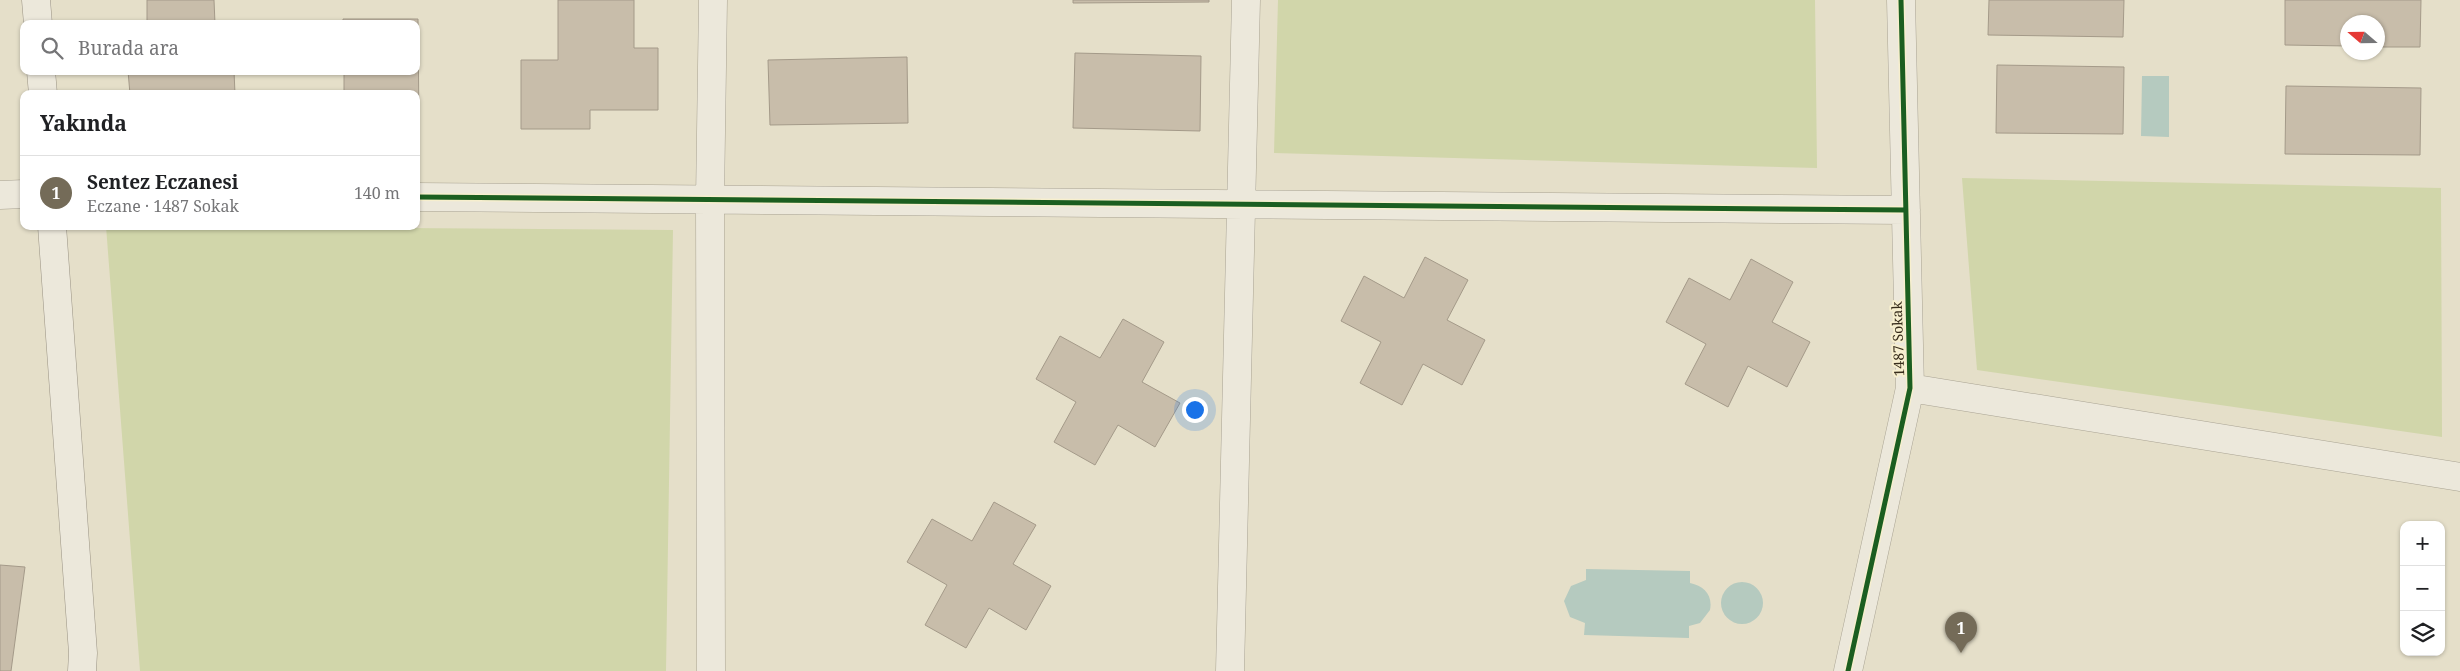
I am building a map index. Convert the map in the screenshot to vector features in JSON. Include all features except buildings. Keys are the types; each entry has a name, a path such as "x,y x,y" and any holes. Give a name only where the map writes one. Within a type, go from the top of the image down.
{"street":[{"path":"36,0 38,20"},
{"path":"711,671 710,199 712,0"},
{"path":"1230,671 1246,0"},
{"name":"1487 Sokak","path":"1848,671 1910,388 1901,0"},
{"path":"41,75 43,90"},
{"path":"0,195 20,194"},
{"path":"420,197 1906,210"},
{"path":"52,230 83,653 82,671"},
{"path":"1910,388 2460,477"}],"green space":[{"path":"1278,0 1815,0 1817,168 1274,153"},
{"path":"1962,178 2441,188 2442,437 1977,370"},
{"path":"420,228 673,230 666,671 140,671 106,230 420,230"}],"shaded area":[{"path":"2142,76 2169,76 2169,137 2141,136"},
{"path":"1586,569 1690,571 1690,583 1699,586 1709,596 1710,610 1700,623 1689,626 1689,638 1584,635 1585,623 1570,617 1564,601 1571,586 1586,580"},
{"path":"1746,582 1754,585 1760,591 1763,603 1760,615 1754,621 1738,624 1730,621 1724,615 1721,599 1724,591 1730,585"}],"cycle path":[{"path":"1848,671 1910,388 1901,0"},
{"path":"420,197 1906,210"}],"place":[{"name":"Sentez Eczanesi","path":"1961,653"}]}
